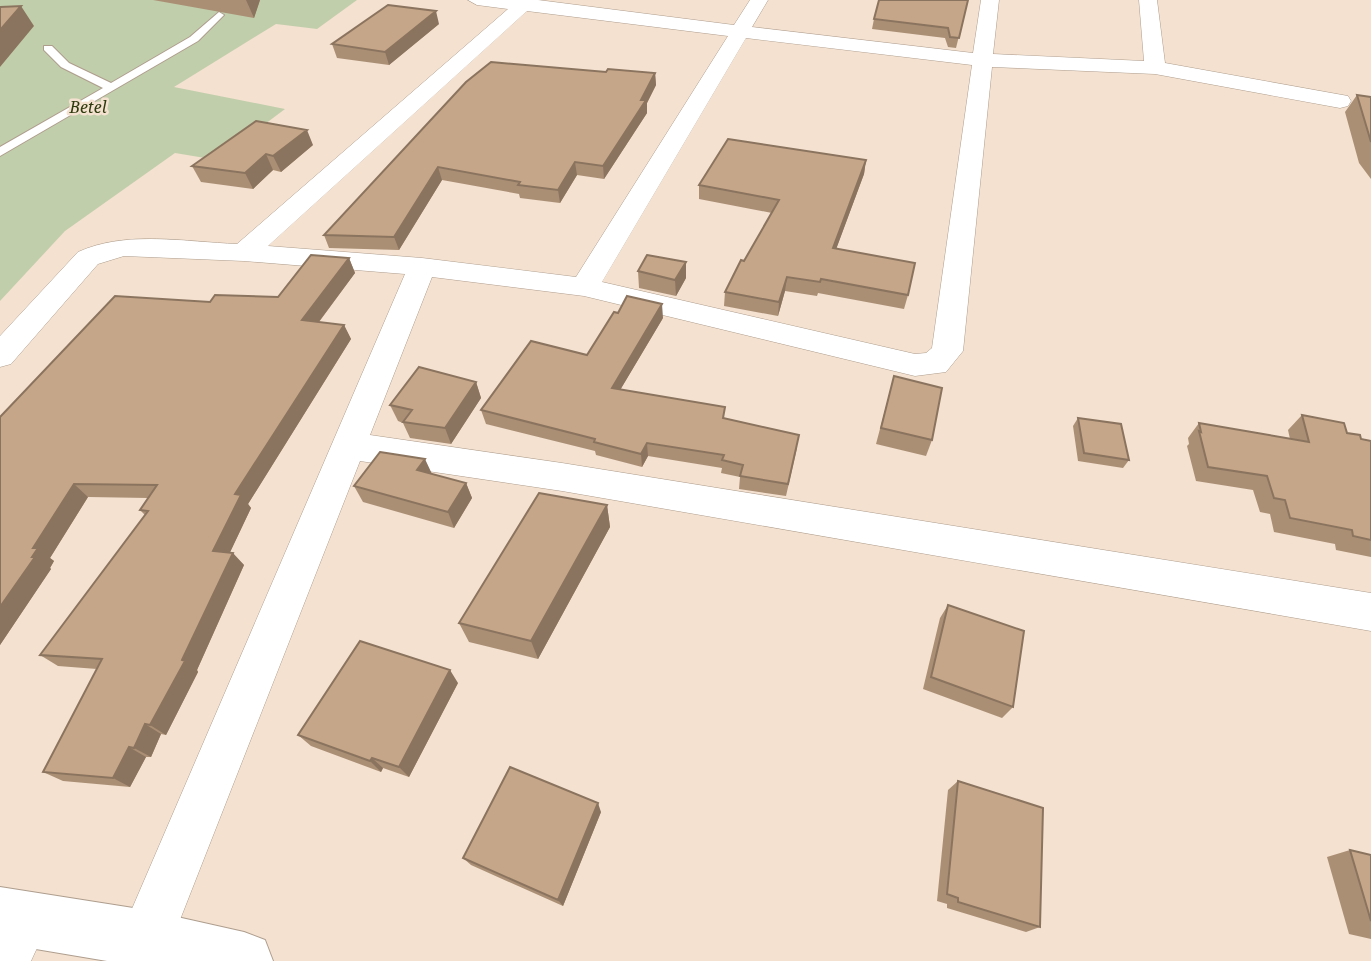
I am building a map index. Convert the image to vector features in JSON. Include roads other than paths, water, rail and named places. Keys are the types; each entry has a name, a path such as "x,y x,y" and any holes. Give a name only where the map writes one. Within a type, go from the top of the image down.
{"street":[{"path":"477,0 525,3 740,32 983,60 1154,68 1340,101"},
{"path":"584,287 759,0"},
{"path":"0,356 88,258 103,251 124,248 244,253 422,267 584,287 915,365 935,364 947,351 990,0"},
{"path":"1148,0 1154,68"},
{"path":"244,253 525,3"},
{"path":"146,939 422,267"},
{"path":"350,446 562,477 1371,612"},
{"path":"8,932 146,939 243,961"}],"lane":[{"path":"0,152 186,45 219,15"},
{"path":"48,48 65,65 112,88"}],"park label":[{"name":"Betel","path":"88,107"}]}
